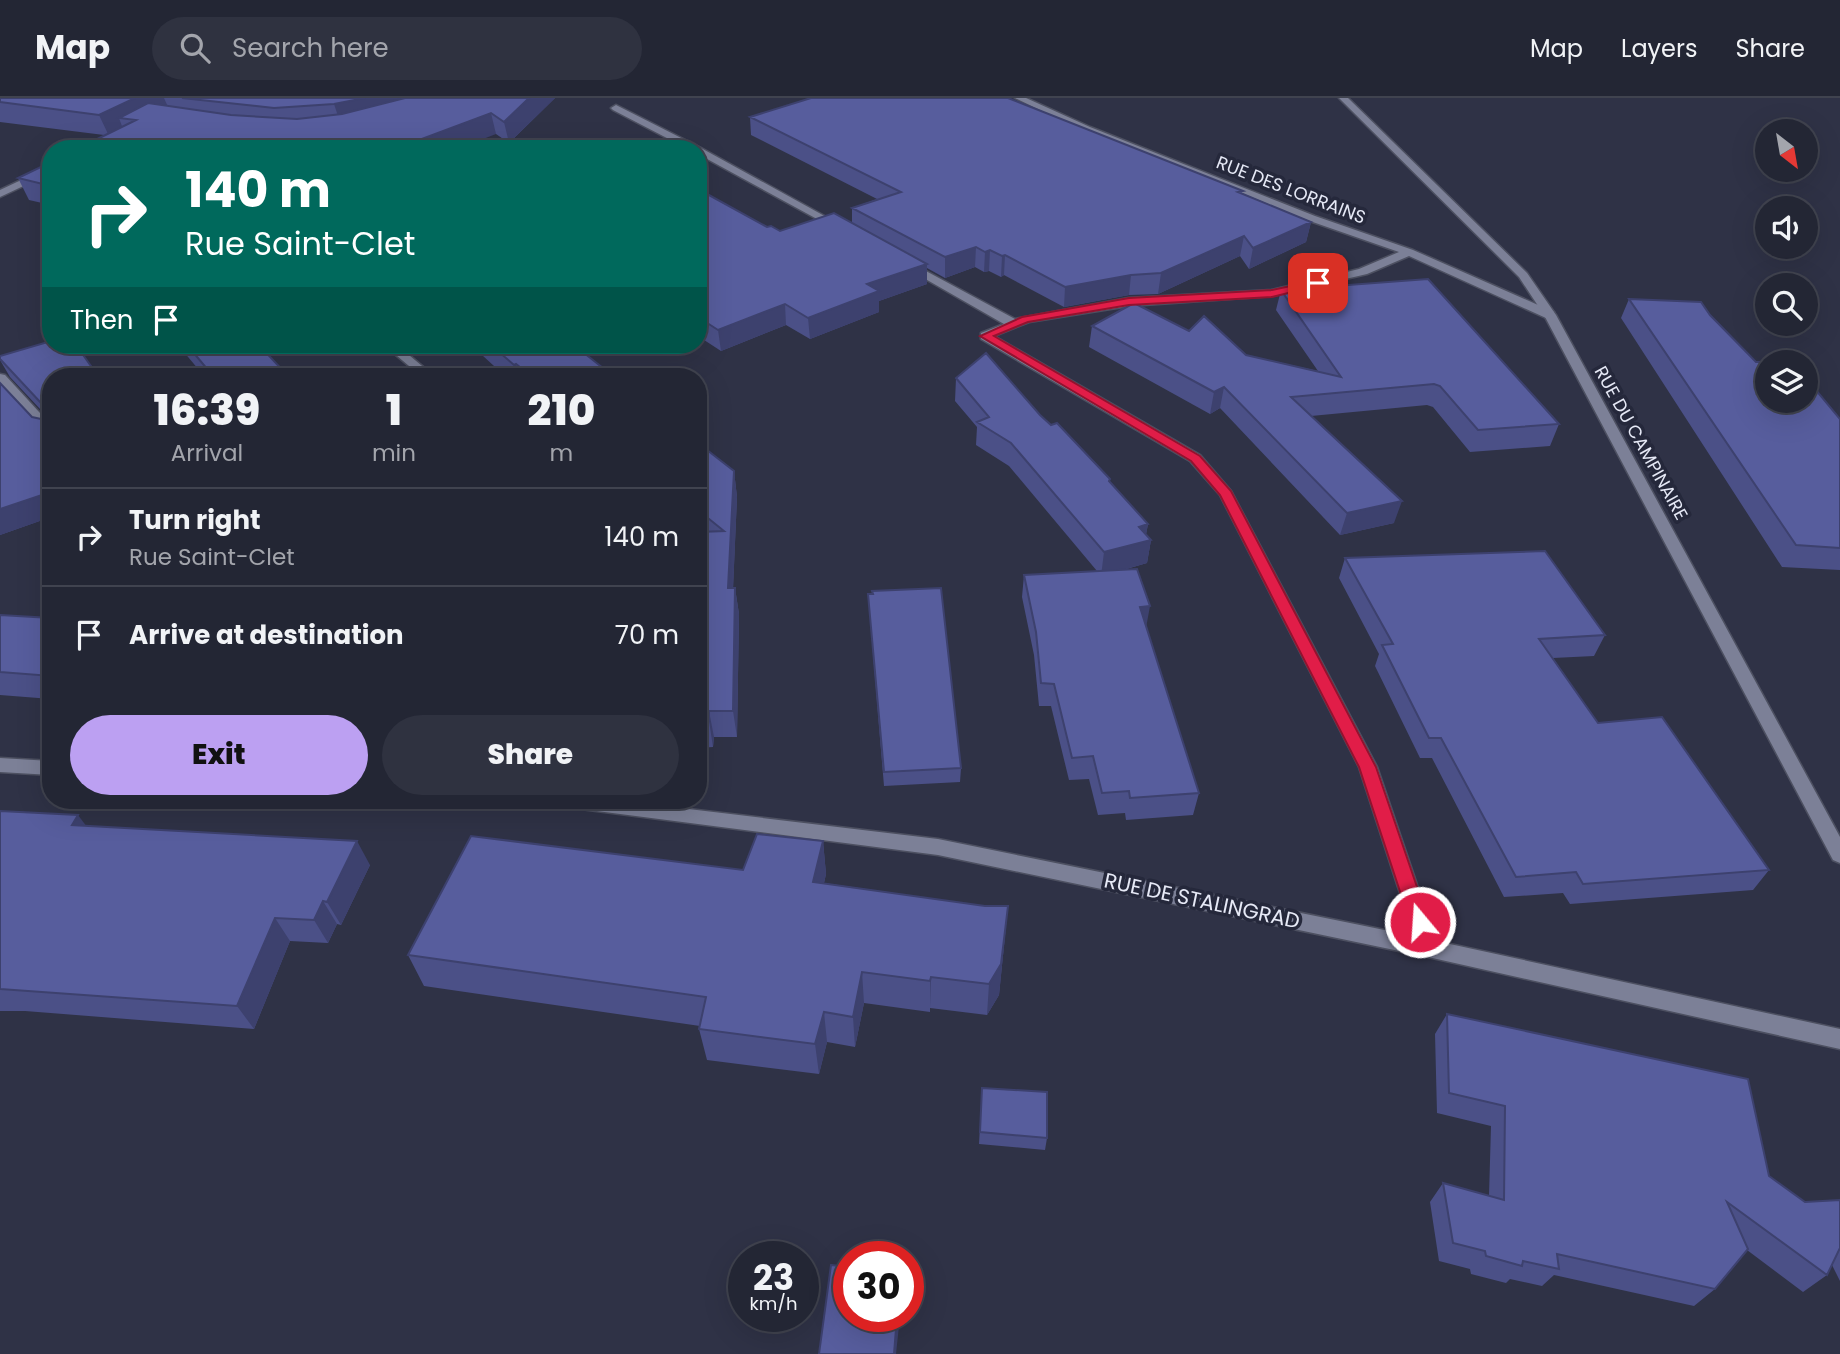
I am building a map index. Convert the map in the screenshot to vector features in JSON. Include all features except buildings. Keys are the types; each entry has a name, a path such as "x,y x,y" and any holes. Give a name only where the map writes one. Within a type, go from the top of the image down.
{"street":[{"name":"RUE DES LORRAINS","path":"1019,98 1087,130 1311,218 1409,252 1550,315"},
{"name":"RUE DU CAMPINAIRE","path":"1342,98 1523,275 1550,315 1840,855"},
{"path":"616,108 679,140"},
{"path":"707,155 856,237"},
{"path":"0,194 42,173"},
{"path":"1409,252 1363,272 1272,293 1129,302 1026,319 985,336 1195,458 1226,494 1368,767 1428,948"},
{"path":"893,257 1014,324"},
{"path":"401,354 418,368"},
{"path":"0,378 42,423"},
{"path":"0,765 42,767"},
{"name":"RUE DE STALINGRAD","path":"648,809 939,847 1428,948 1840,1039"}],"route":[{"path":"1318,283 1272,293 1129,302 1026,319 985,336 1195,458 1226,494 1368,767 1420,922"}]}
